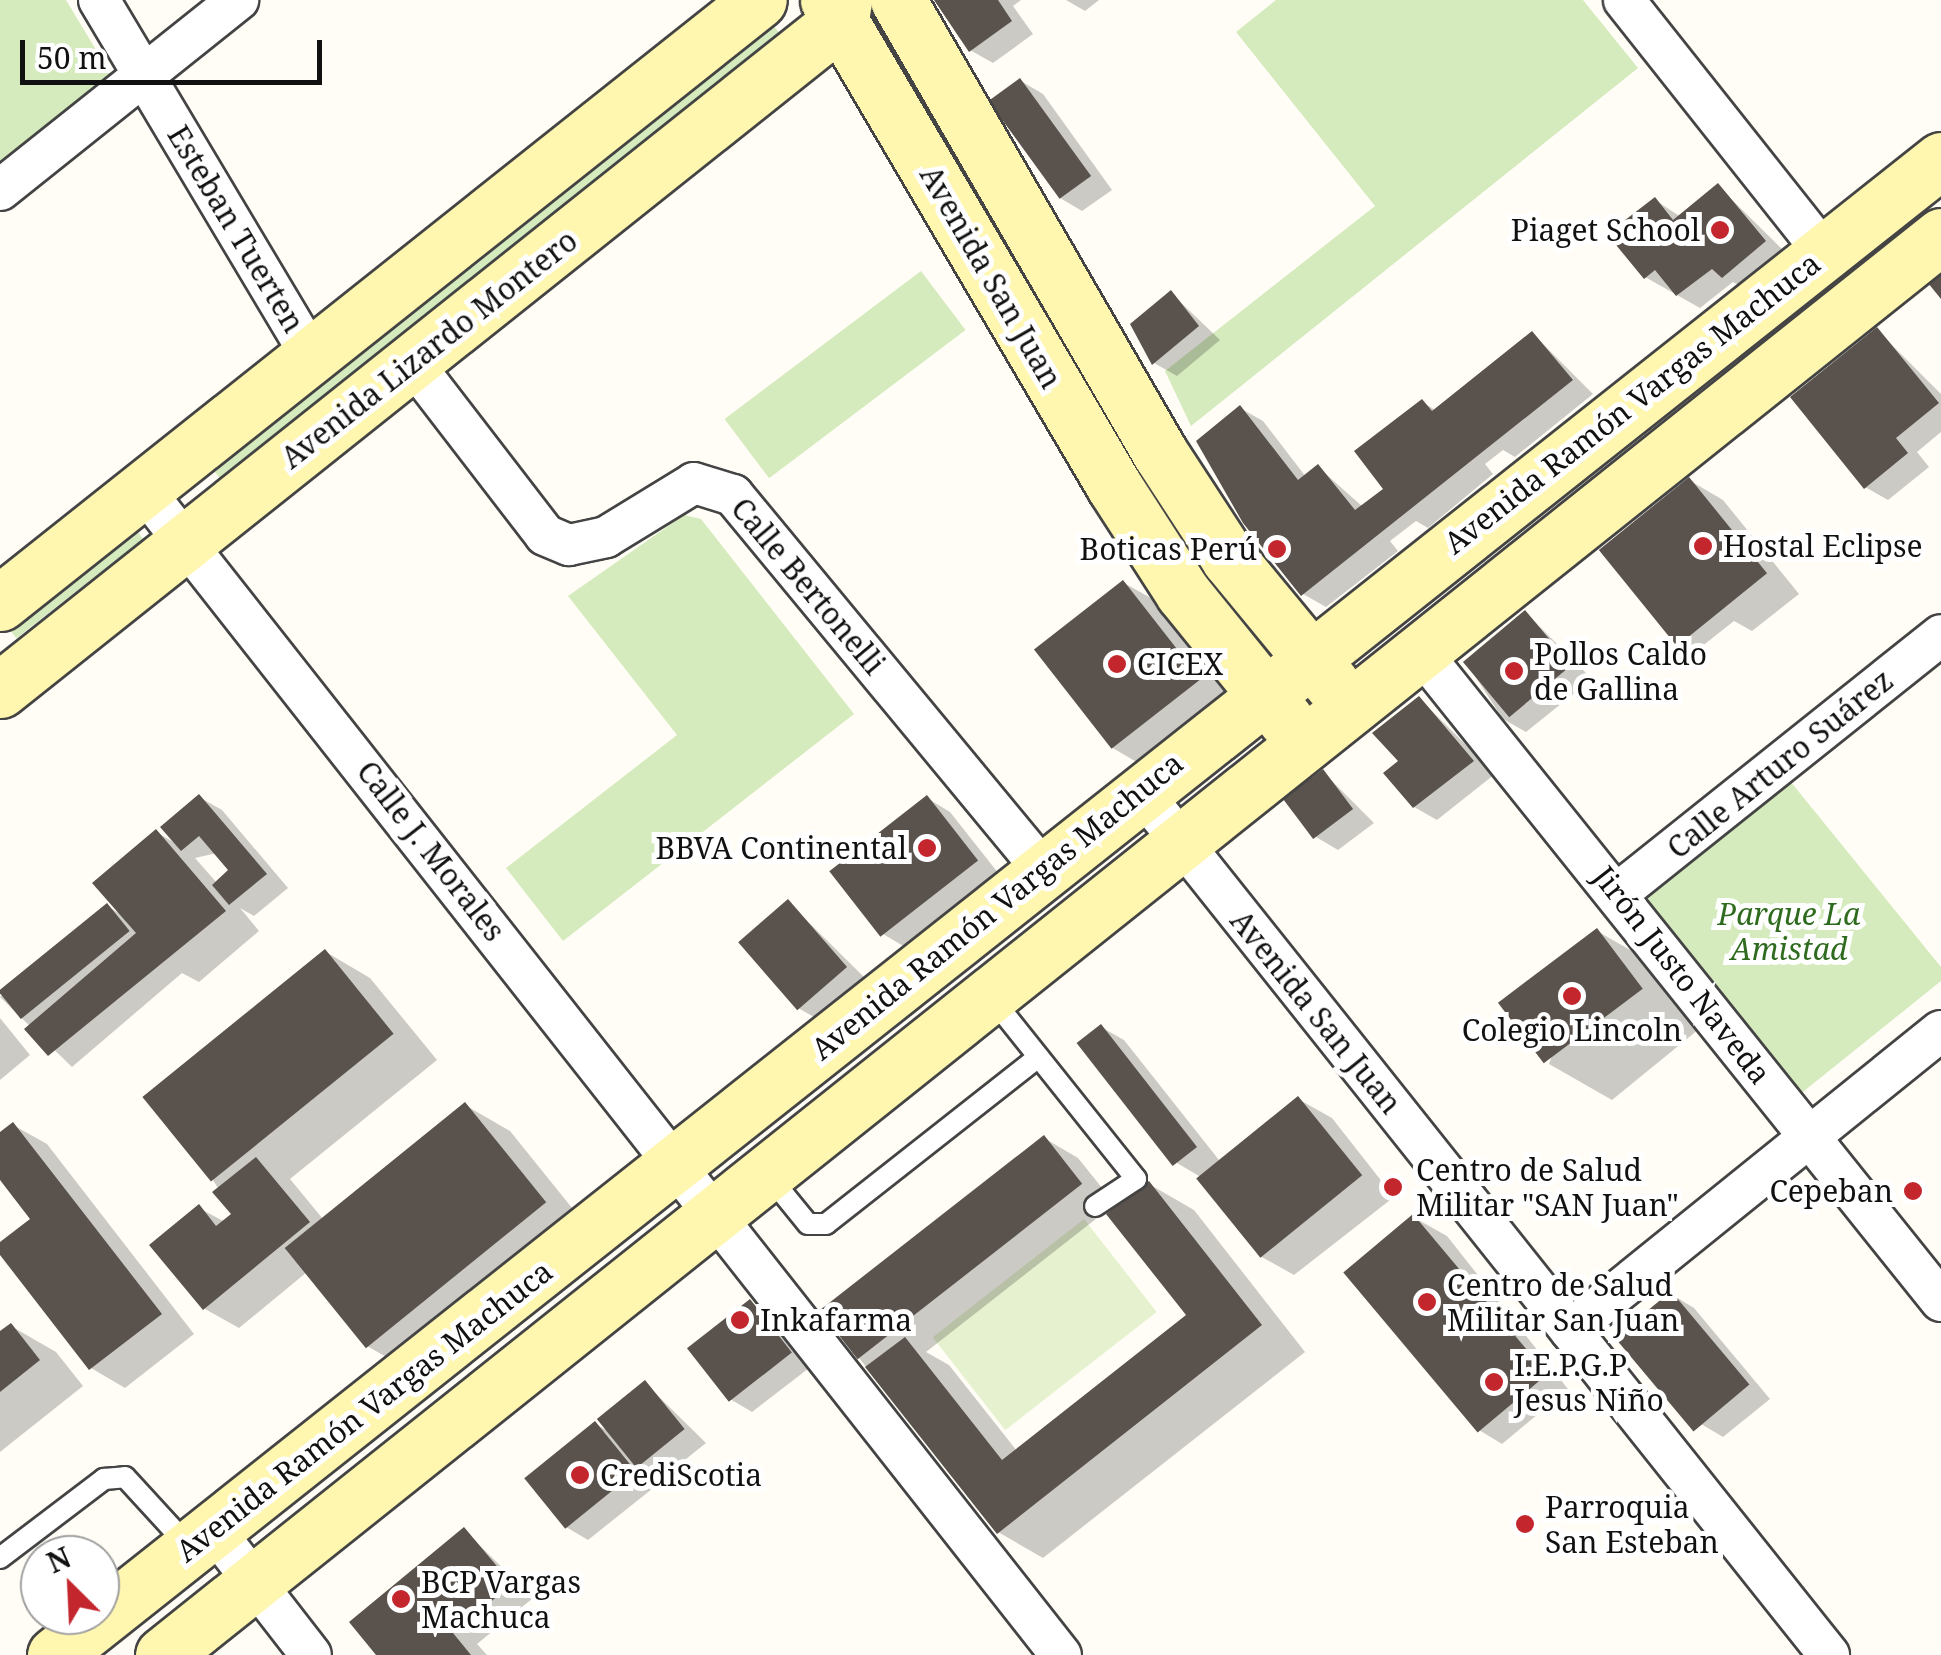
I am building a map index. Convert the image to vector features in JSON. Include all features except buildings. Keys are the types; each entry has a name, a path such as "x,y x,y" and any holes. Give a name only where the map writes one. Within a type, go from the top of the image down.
{"main road":[{"path":"0,603 759,0"},
{"name":"Avenida San Juan","path":"898,0 1160,453 1348,704"},
{"name":"Avenida San Juan","path":"838,7 1114,486 1303,742"},
{"name":"Avenida Lizardo Montero","path":"0,690 412,362 838,7"},
{"name":"Avenida Ramón Vargas Machuca","path":"55,1655 679,1162 1140,790 1941,160"},
{"name":"Avenida Ramón Vargas Machuca","path":"163,1655 768,1175 1348,704 1420,651 1941,236"}],"street":[{"name":"Esteban Tuerten","path":"99,0 311,356"},
{"path":"0,190 142,72 238,0"},
{"path":"1624,0 1824,251"},
{"name":"Calle Bertonelli","path":"412,362 544,535 569,545 606,537 694,483 733,495 1042,868"},
{"name":"Calle J. Morales","path":"143,489 720,1213 1061,1655"},
{"name":"Calle Arturo Suárez","path":"1618,893 1941,635"},
{"name":"Jirón Justo Naveda","path":"1420,651 1618,893 1941,1301"},
{"name":"Avenida San Juan","path":"1140,790 1829,1655"},
{"path":"1570,1330 1941,1031"},
{"path":"202,1539 256,1584 311,1655"}],"lane":[{"path":"990,996 1136,1179 1095,1206"},
{"path":"768,1175 808,1224 826,1224 1038,1057"},
{"path":"0,1558 104,1479 125,1477 202,1539"}],"green space":[{"path":"0,0 66,0 113,78 0,170"},
{"path":"1276,0 1583,0 1638,68 1191,426 1165,371 1375,206 1236,32"},
{"path":"764,14 782,36 226,486 208,464"},
{"path":"921,271 966,330 769,478 725,419"},
{"path":"684,515 701,519 854,714 563,941 506,868 677,735 568,596"},
{"path":"126,517 143,539 16,638 0,615"},
{"name":"Parque La Amistad","path":"1786,776 1941,967 1941,981 1799,1095 1637,896"},
{"path":"1084,1219 1157,1312 1005,1430 933,1337"}],"place":[{"name":"Piaget School","path":"1720,230"},
{"name":"Hostal Eclipse","path":"1703,546"},
{"name":"Boticas Perú","path":"1277,549"},
{"name":"CICEX","path":"1117,664"},
{"name":"Pollos Caldo de Gallina","path":"1514,671"},
{"name":"BBVA Continental","path":"927,848"},
{"name":"Colegio Lincoln","path":"1572,996"},
{"name":"Centro de Salud Militar \"SAN Juan\"","path":"1393,1187"},
{"name":"Cepeban","path":"1913,1191"},
{"name":"Centro de Salud Militar San Juan","path":"1427,1302"},
{"name":"Inkafarma","path":"740,1320"},
{"name":"I.E.P.G.P Jesus Niño","path":"1494,1382"},
{"name":"CrediScotia","path":"580,1475"},
{"name":"Parroquia San Esteban","path":"1525,1524"},
{"name":"BCP Vargas Machuca","path":"401,1599"}]}
